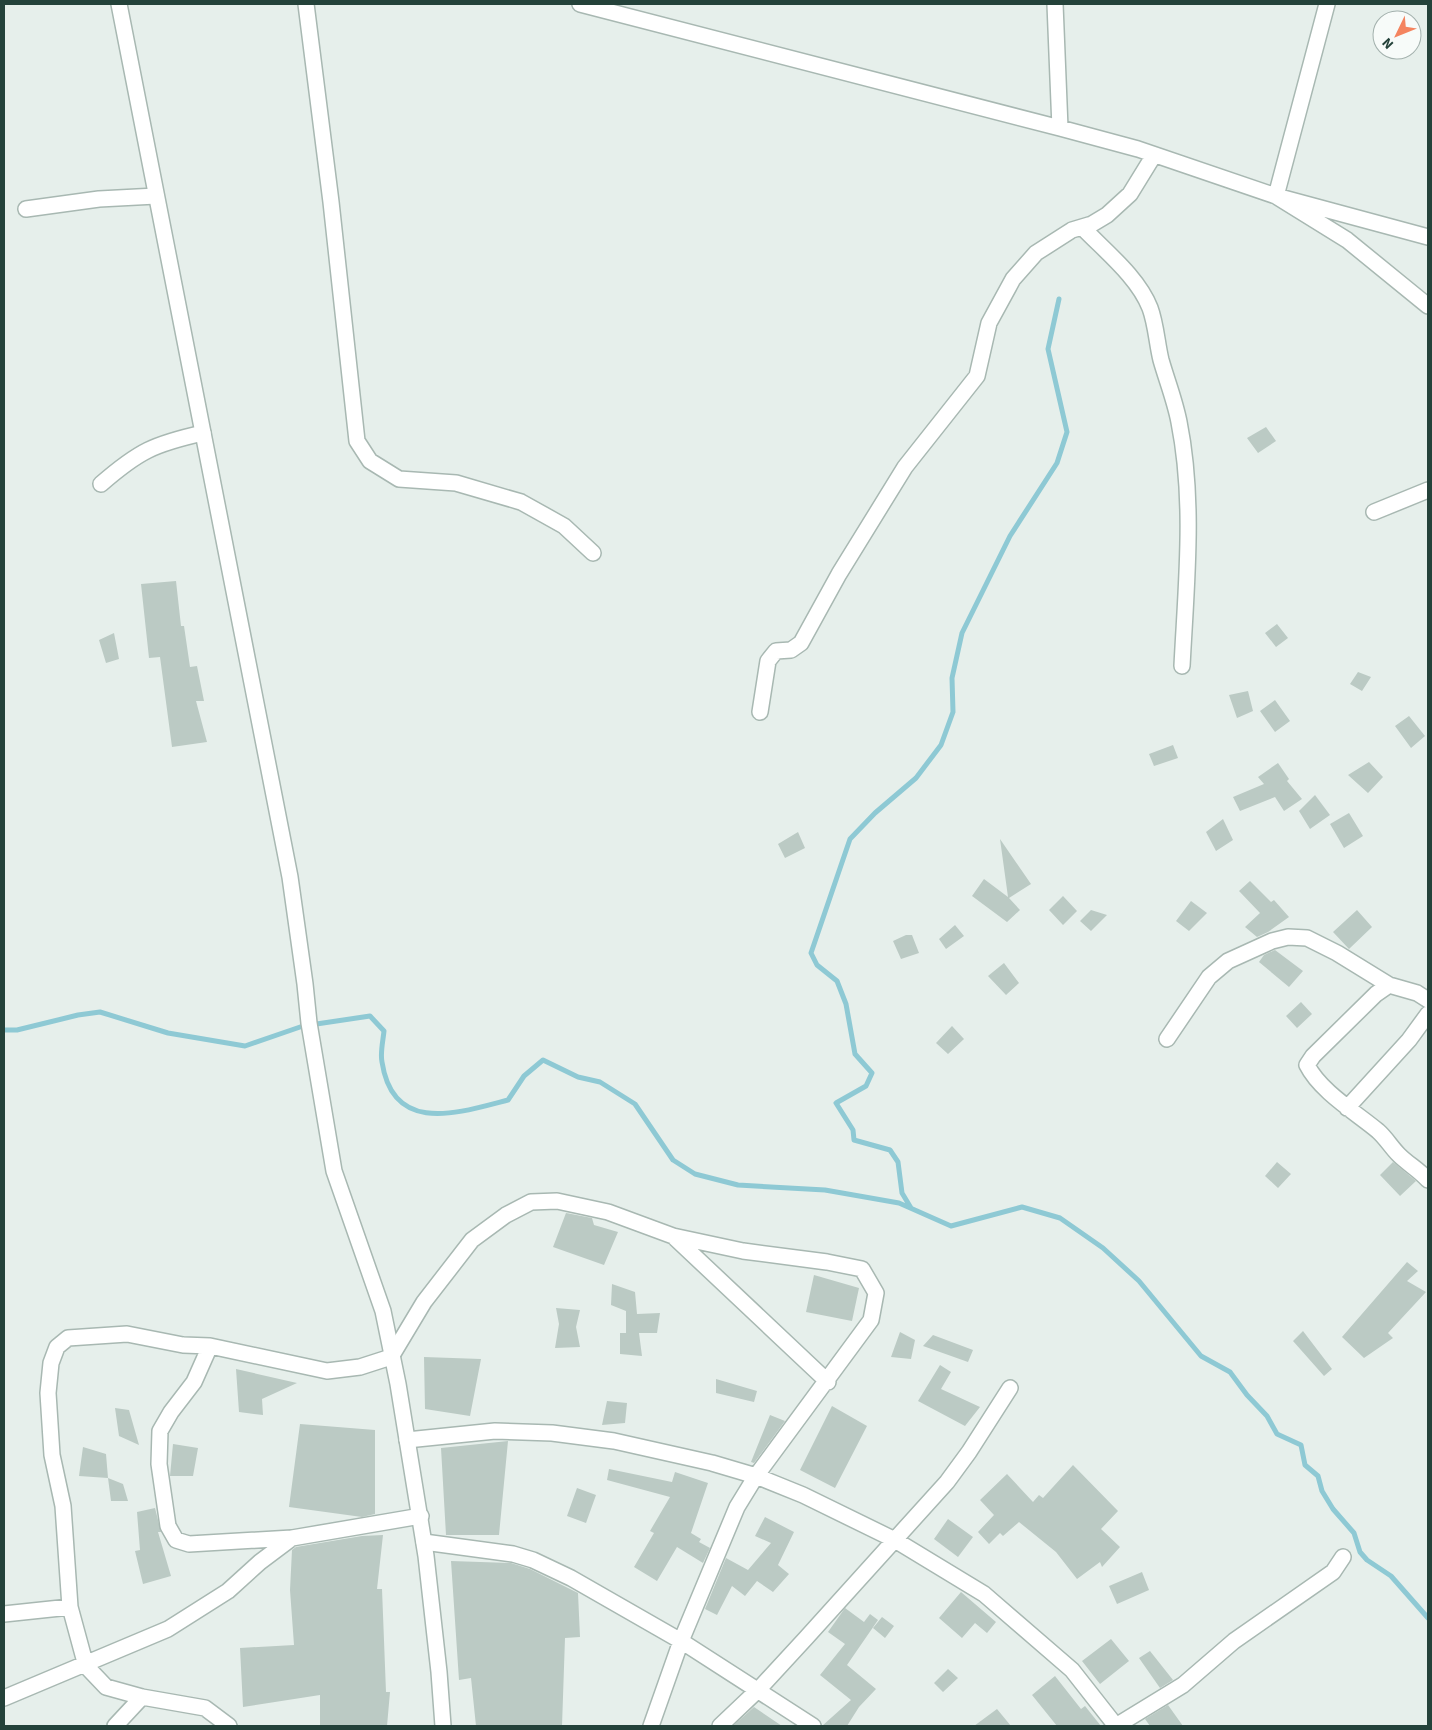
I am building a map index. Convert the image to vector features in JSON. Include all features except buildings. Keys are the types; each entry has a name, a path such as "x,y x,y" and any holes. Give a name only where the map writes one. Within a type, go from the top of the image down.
{"street":[{"path":"119,4 290,878 315,1060 334,1170 383,1311 421,1516 439,1672 443,1726"},
{"path":"306,4 331,202 357,441 370,461 399,479 456,483 521,502 564,526 593,553"},
{"path":"580,4 1060,128 1154,155 1276,196 1428,237"},
{"path":"1055,4 1060,128"},
{"path":"1276,196 1327,4"},
{"path":"760,712 768,661 776,651 791,650 801,643 839,574 905,467 977,376 989,323 1013,279 1036,253 1072,230 1092,224 1107,215 1130,194 1154,155"},
{"path":"26,209 99,199 156,196"},
{"path":"1276,196 1347,240 1428,306"},
{"path":"1082,227 1140,289 1150,308 1161,358 1179,421 1185,464 1188,543 1182,666"},
{"path":"101,484 144,450 166,441 203,433"},
{"path":"1374,512 1428,490"},
{"path":"1167,1039 1208,977 1228,961 1272,941 1288,937 1307,938 1337,953 1389,985 1417,993 1428,1000"},
{"path":"1389,985 1376,994 1313,1056 1307,1065 1311,1074 1347,1108 1380,1133 1400,1156 1417,1168 1428,1180"},
{"path":"1347,1108 1409,1040 1428,1014"},
{"path":"229,1726 205,1708 142,1697 106,1687 86,1666 70,1607 62,1506 52,1455 48,1393 51,1363 57,1347 68,1338 127,1334 183,1345 210,1346 327,1371 360,1367 391,1357 424,1302 472,1240 506,1215 531,1202 557,1201 608,1212 673,1236 743,1251 827,1262 862,1269 876,1293 871,1320 828,1382 756,1476 738,1507 681,1641 651,1726"},
{"path":"673,1236 828,1382"},
{"path":"210,1346 194,1382 171,1412 160,1431 159,1464 168,1526 176,1540 189,1544 292,1538 421,1516"},
{"path":"720,1726 759,1689 947,1482 969,1452 1010,1388"},
{"path":"407,1440 495,1432 552,1433 614,1441 712,1463 756,1476 803,1495 894,1540 984,1594 1072,1670 1116,1726 1183,1685 1234,1641 1333,1572 1343,1557"},
{"path":"4,1698 86,1666 168,1629 228,1592 260,1562 292,1538"},
{"path":"424,1542 495,1551 533,1560 571,1578 681,1641 759,1689 813,1726"},
{"path":"4,1614 70,1607"},
{"path":"115,1726 142,1697"}],"waterway":[{"path":"911,1208 902,1193 898,1162 890,1150 854,1140 853,1130 836,1103 866,1086 872,1073 855,1054 846,1004 837,981 817,965 811,953 850,839 875,813 916,778 941,745 953,712 952,678 962,633 1010,536 1057,463 1067,432 1048,349 1059,299"},
{"path":"4,1030 17,1030 78,1015 100,1012 168,1033 245,1046 303,1026 370,1016 384,1031 381,1058 389,1085 399,1101 414,1110 430,1113 449,1113 508,1100 524,1076 543,1060 578,1077 600,1082 635,1104 673,1160 695,1174 738,1185 825,1190 899,1203 951,1226 1022,1207 1060,1218 1103,1248 1139,1281 1201,1356 1230,1372 1247,1395 1267,1416 1277,1434 1301,1445 1305,1465 1318,1476 1322,1491 1333,1509 1354,1533 1360,1552 1367,1560 1391,1576 1428,1618"}]}
